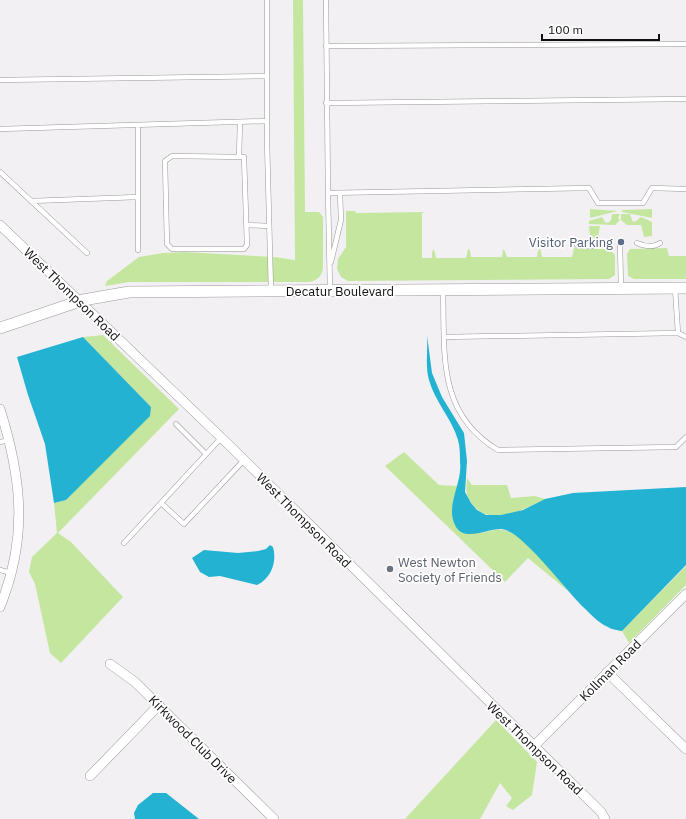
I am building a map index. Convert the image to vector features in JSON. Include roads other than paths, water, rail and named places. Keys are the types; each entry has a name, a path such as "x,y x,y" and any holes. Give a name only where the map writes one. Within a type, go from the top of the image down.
{"street":[{"name":"West Thompson Road","path":"0,225 244,460 601,812 605,819"},
{"name":"Decatur Boulevard","path":"0,328 79,302 134,292 686,288"},
{"path":"0,409 10,440 18,480 20,511 17,542 11,573 0,607"},
{"name":"Kollman Road","path":"534,747 686,594"},
{"name":"Kirkwood Club Drive","path":"110,664 125,674 159,705 274,819"},
{"path":"607,672 686,749"},
{"path":"90,776 159,705"}],"lane":[{"path":"267,0 267,121 271,291"},
{"path":"326,0 326,103 330,291"},
{"path":"326,46 686,44"},
{"path":"0,80 268,76"},
{"path":"326,103 686,99"},
{"path":"0,129 267,121"},
{"path":"239,156 240,122"},
{"path":"138,125 138,250"},
{"path":"172,156 239,156 244,157 246,160 247,245 244,249 172,249 167,244 165,160 172,156"},
{"path":"0,172 87,253"},
{"path":"328,193 589,188 598,203 643,203 652,188 686,188"},
{"path":"330,268 338,240 341,220 340,193"},
{"path":"30,201 138,197"},
{"path":"247,225 270,226"},
{"path":"586,240 597,240 605,243 598,246 586,247 577,245 586,240"},
{"path":"620,243 621,288"},
{"path":"637,243 644,246 656,246 660,243"},
{"path":"675,288 678,333"},
{"path":"443,290 447,380 457,405 471,429 498,450 676,447 686,436"},
{"path":"444,337 678,333 686,337"},
{"path":"176,424 206,454"},
{"path":"124,542 221,438"},
{"path":"0,442 10,440"},
{"path":"161,503 184,524 244,460"},
{"path":"0,570 11,573"}],"water":[{"path":"427,335 432,373 442,397 464,433 467,461 465,492 477,510 486,515 501,515 523,510 545,499 573,493 686,487 686,565 622,631 610,628 594,618 536,555 514,534 507,530 497,529 465,534 456,527 452,511 460,470 459,445 452,425 435,396 429,380 427,364"},
{"path":"83,337 151,407 150,416 66,500 54,503 45,444 17,357"},
{"path":"270,545 273,547 274,563 270,574 257,585 220,576 209,577 200,572 192,558 204,550 238,553 266,549"},
{"path":"153,793 166,793 199,819 135,819 134,813 138,805"}],"place":[{"name":"Visitor Parking","path":"621,242"},
{"name":"West Newton Society of Friends","path":"390,569"}]}
